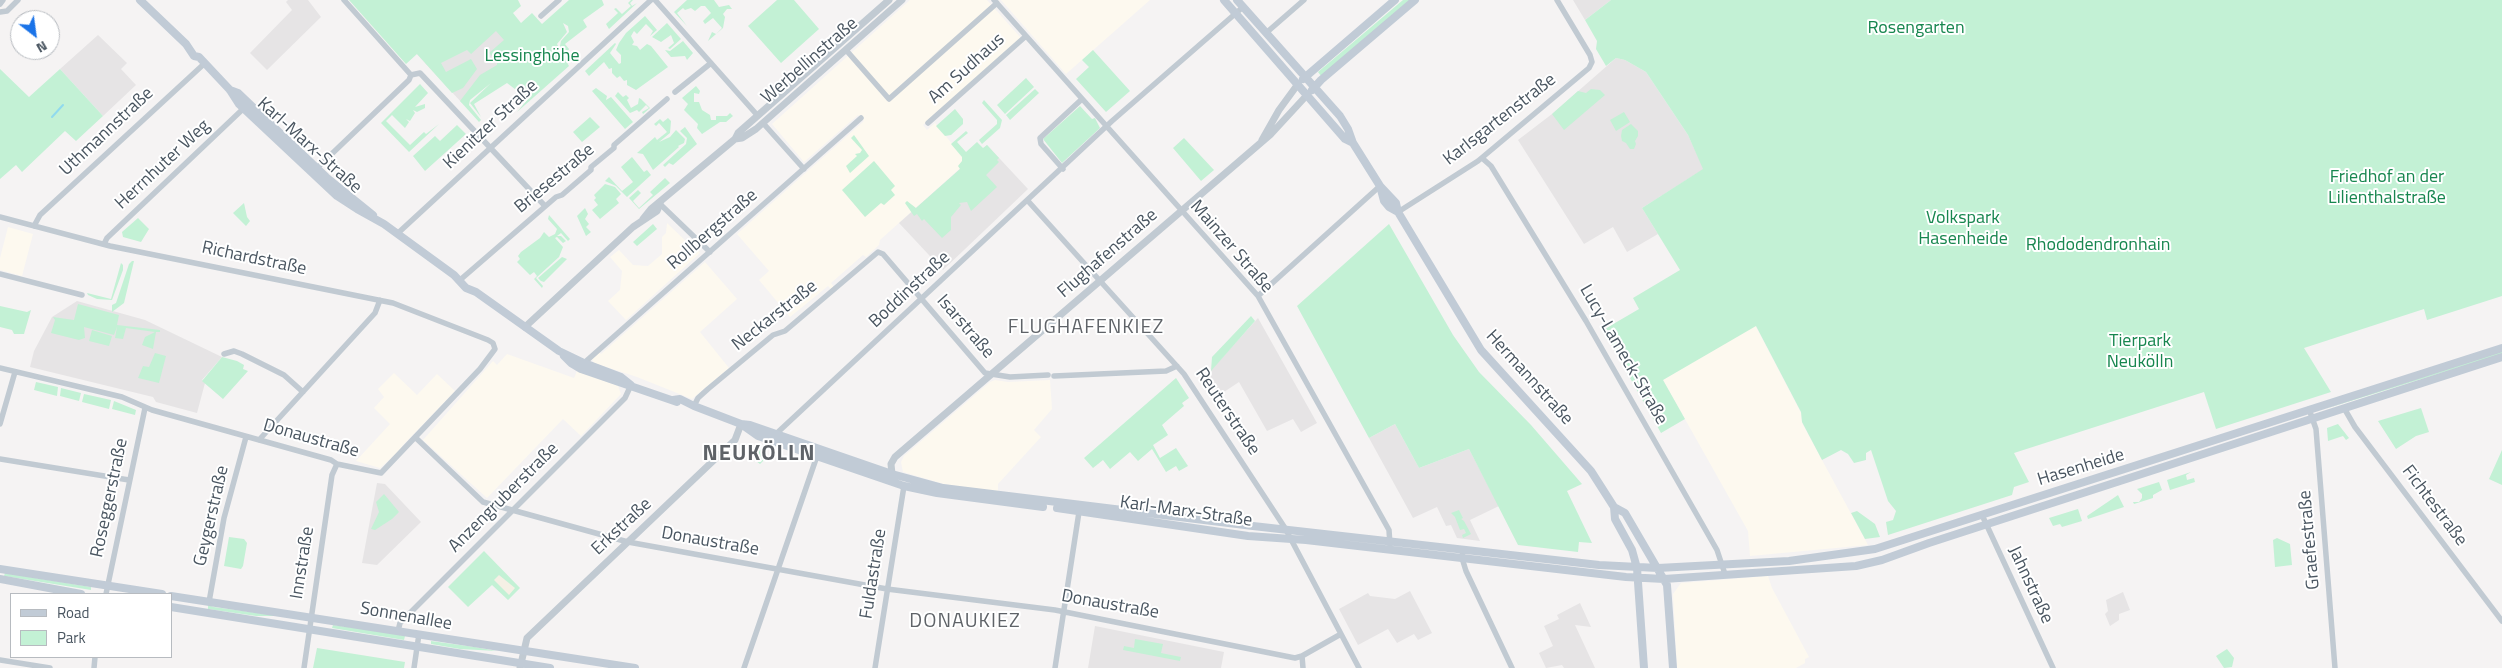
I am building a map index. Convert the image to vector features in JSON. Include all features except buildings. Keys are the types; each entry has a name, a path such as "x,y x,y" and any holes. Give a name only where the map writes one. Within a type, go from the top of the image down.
{"main road":[{"name":"Karl-Marx-Straße","path":"140,0 186,44 193,47 204,63 230,90 234,98 338,196 357,209 374,217 460,280 470,283 476,292 559,351 576,366 631,384 683,405 694,406 741,424 776,433 892,474 943,488 1248,536 1292,539 1639,578 1664,579"},
{"name":"Hermannstraße","path":"1224,0 1345,139 1353,143"},
{"name":"Hermannstraße","path":"1237,0 1340,116 1348,129 1353,143 1380,186 1392,198 1398,212 1481,350 1591,471 1614,507 1624,513 1658,568 1668,591 1673,668"},
{"name":"Flughafenstraße","path":"1298,84 1395,0"},
{"name":"Flughafenstraße","path":"1307,95 1415,0"},
{"name":"Karl-Marx-Straße","path":"230,90 238,93 317,168 365,207 374,217"},
{"name":"Hasenheide","path":"1658,568 1789,561 1875,549 2502,348"},
{"name":"Karl-Marx-Straße","path":"559,351 584,364 621,377 631,384"},
{"name":"Hasenheide","path":"1664,579 1838,568 1882,560 1961,532 2502,357"},
{"path":"2278,419 2282,429"},
{"name":"Karl-Marx-Straße","path":"741,424 758,436 904,486 932,492 1080,509 1285,528 1637,568 1658,568"},
{"path":"879,477 892,474 904,486"},
{"name":"Hermannstraße","path":"1614,507 1615,519 1632,550 1639,578 1644,668"},
{"path":"1958,523 1961,532"},
{"path":"1838,568 1844,560 1844,554"},
{"path":"0,569 155,593"},
{"path":"0,580 74,593"},
{"name":"Sonnenallee","path":"172,596 635,668"},
{"name":"Sonnenallee","path":"172,607 309,628 521,665 550,668"}],"street":[{"path":"0,4 2,0"},
{"path":"0,11 7,11 18,0"},
{"path":"344,0 411,75"},
{"path":"540,16 559,0"},
{"path":"653,0 804,169"},
{"name":"Kienitzer Straße","path":"397,234 653,0"},
{"name":"Werbellinstraße","path":"525,326 569,284 643,219 657,212 660,204 889,0"},
{"name":"Werbellinstraße","path":"735,139 742,138 763,123 902,0"},
{"path":"1266,33 1304,0"},
{"name":"Karlsgartenstraße","path":"1398,212 1482,158 1589,68 1592,62 1590,55 1558,0"},
{"path":"841,42 889,99 995,2"},
{"name":"Mainzer Straße","path":"995,2 1258,296 1389,530 1390,550"},
{"name":"Boddinstraße","path":"776,433 1106,128 1243,7"},
{"path":"876,11 882,18"},
{"name":"Am Sudhaus","path":"928,124 1026,36"},
{"name":"Uthmannstraße","path":"34,226 40,215 204,63"},
{"path":"675,92 711,64"},
{"path":"411,75 420,73 545,206"},
{"path":"317,168 409,80 411,75"},
{"name":"Flughafenstraße","path":"1262,140 1282,105 1298,84"},
{"name":"Flughafenstraße","path":"892,474 891,464 895,457 1271,134 1307,95"},
{"name":"Briesestraße","path":"460,280 545,206 556,197 562,196 591,170 591,167 614,148 614,145 667,99"},
{"path":"1063,169 1039,140 1041,135 1082,99"},
{"name":"Herrnhuter Weg","path":"104,244 108,236 244,108"},
{"name":"Rollbergstraße","path":"584,364 861,118"},
{"name":"Lucy-Lameck-Straße","path":"1482,158 1491,166 1577,305 1643,422 1651,432 1724,564 1725,574"},
{"path":"1258,296 1380,186"},
{"name":"Reuterstraße","path":"1028,201 1177,366 1292,539 1359,668"},
{"path":"660,204 710,252"},
{"name":"Richardstraße","path":"0,217 104,244 380,300 468,330 491,341 495,346 494,353 490,359 416,438"},
{"name":"Isarstraße","path":"878,252 883,254 982,370 990,375"},
{"name":"Neckarstraße","path":"694,406 700,396 773,335 784,331 878,252"},
{"path":"0,274 82,296"},
{"path":"259,440 375,313 380,300"},
{"path":"224,354 234,351 242,354 284,375 302,392"},
{"path":"990,375 1010,377 1163,371 1177,366"},
{"name":"Donaustraße","path":"0,368 122,397 145,408 331,460 337,464 381,473 416,438 481,501 628,542 887,589 1064,612 1287,656 1302,656"},
{"path":"0,424 15,372"},
{"name":"Anzengruberstraße","path":"398,631 400,623 625,398 631,384"},
{"name":"Roseggerstraße","path":"106,593 145,408"},
{"name":"Fichtestraße","path":"2344,408 2356,428 2502,621"},
{"name":"Graefestraße","path":"2309,410 2313,418 2335,668"},
{"name":"Erkstraße","path":"523,651 527,638 735,440 741,424"},
{"name":"Geygerstraße","path":"209,602 224,518 246,437"},
{"path":"744,668 817,456"},
{"path":"0,459 129,480"},
{"name":"Innstraße","path":"304,668 332,475 337,464"},
{"name":"Fuldastraße","path":"875,668 904,486"},
{"path":"1055,668 1080,509"},
{"name":"Jahnstraße","path":"1982,515 2053,668"},
{"path":"1463,549 1462,558 1512,668"},
{"path":"414,668 419,634"},
{"path":"1303,668 1302,656 1341,634"},
{"path":"521,665 523,651"},
{"path":"0,660 50,668"}],"shaded area":[{"path":"288,0 308,0 321,17 267,70 250,53 292,10 286,2"},
{"path":"910,0 987,0 1021,38 923,125 927,130 935,123 967,162 880,240 879,245 866,257 863,255 831,283 834,287 831,289 828,286 790,317 759,280 769,271 737,234 864,121 858,115 804,162 772,124"},
{"path":"1001,0 1150,0 1066,74"},
{"path":"1573,0 1611,0 1585,20"},
{"path":"456,22 511,33 507,62 462,103 402,38"},
{"path":"98,35 127,63 121,69 136,85 103,116 60,69"},
{"path":"1616,58 1625,60 1646,72 1688,135 1704,169 1642,208 1658,234 1627,252 1613,227 1584,244 1518,140 1552,114"},
{"path":"987,145 1028,189 943,270 899,223"},
{"path":"667,223 691,246 697,246 700,253 626,320 608,301 620,290 622,271 610,257 619,250 633,265 648,266 662,254 662,237 666,233"},
{"path":"8,227 33,234 22,276 0,270 0,258"},
{"path":"705,262 737,299 700,332 729,368 692,399 637,377 594,363 592,359 599,352 601,354"},
{"path":"77,301 145,320 222,357 202,380 205,383 197,413 156,402 153,397 30,367 34,351 52,317"},
{"path":"1258,318 1317,423 1301,432 1293,419 1267,431 1239,382 1212,400 1200,382"},
{"path":"1755,325 1801,413 1802,423 1868,545 1750,556 1748,531 1663,380"},
{"path":"507,354 574,378 577,371 618,386 621,394 581,436 563,419 487,498 423,440 493,361 497,365"},
{"path":"394,373 417,395 437,374 455,391 399,451 380,468 356,461 390,424 374,408 384,397 378,389"},
{"path":"995,380 1008,382 1050,380 1052,409 1034,430 1041,437 998,484 998,492 944,484 903,472 901,462 904,456 990,382"},
{"path":"1395,424 1419,468 1469,449 1499,506 1470,520 1480,541 1457,538 1451,525 1446,526 1437,507 1413,518 1369,438"},
{"path":"377,483 385,484 421,522 377,565 362,563"},
{"path":"1768,576 1772,588 1809,657 1805,659 1805,663 1796,668 1677,668 1673,594 1681,583"},
{"path":"1410,591 1432,633 1418,640 1414,634 1397,643 1388,629 1358,645 1339,609 1368,593 1370,596 1395,599"},
{"path":"2123,592 2130,610 2119,614 2119,620 2110,626 2105,614 2108,611 2106,600"},
{"path":"1580,603 1591,627 1575,625 1595,668 1564,668 1562,665 1546,668 1539,653 1553,646 1544,626 1559,619 1557,615"},
{"path":"1095,626 1224,652 1221,668 1088,668"}],"green space":[{"name":"Lessinghöhe","path":"349,0 518,0 521,6 513,13 521,23 532,13 542,24 569,0 602,0 604,5 583,20 587,27 565,44 569,49 567,53 570,57 568,58 560,46 561,41 569,32 568,26 563,23 567,32 557,44 569,66 517,112 528,99 507,83 474,104 481,117 470,103 491,83 470,100 469,105 481,120 479,122 460,101 480,75 497,65 497,61 489,53 504,40 496,31 471,54 467,50 441,63 446,72 471,59 477,69 463,88 452,93 417,54 406,64"},
{"path":"633,0 630,3 632,6 637,3 609,29 606,24 618,13 614,9 616,8 622,14 631,6 628,3"},
{"path":"687,0 714,0 719,7 729,5 732,9 727,9 723,14 725,17 723,28 708,41 712,32 716,34 722,28 713,18 705,24 703,21 711,13 705,6 701,6 695,11 691,8 685,10 683,8 677,13 687,26 674,12"},
{"path":"777,0 794,0 819,29 781,63 748,26"},
{"path":"1403,0 1410,0 1321,76 1318,72"},
{"name":"Volkspark Hasenheide","path":"1611,0 2502,0 2502,296 2427,320 2424,309 2304,348 2331,392 2216,429 2204,392 2014,453 2029,482 2014,487 2012,495 1888,535 1886,522 1893,520 1896,511 1888,501 1871,450 1866,453 1866,460 1854,463 1848,454 1841,450 1822,460 1802,422 1801,412 1756,326 1663,380 1685,419 1661,433 1603,330 1639,309 1633,298 1680,270 1642,208 1703,169 1688,135 1646,72 1625,60 1616,58 1606,66 1596,49 1597,41 1585,20"},
{"path":"645,16 657,30 650,36 653,31 646,24 637,34 634,31 631,36 634,42 632,45 637,46 640,50 647,44 651,46 668,67 636,90 627,85 627,80 624,81 620,76 617,78 612,73 612,68 609,69 604,62 589,76 585,71 615,43 610,53 619,64 621,63 621,55 616,50 619,43 626,33"},
{"path":"667,23 681,39 670,49 668,48 674,43 671,35 661,42 652,37"},
{"path":"683,41 693,53 687,60 685,56 671,57 665,50 670,51"},
{"path":"1093,50 1130,91 1106,112 1076,79 1089,67 1082,60"},
{"path":"0,69 29,97 60,69 103,116 76,141 65,131 22,172 16,165 0,179"},
{"path":"1026,78 1034,87 1005,114 997,105"},
{"path":"420,84 428,93 415,107 425,104 425,108 417,112 413,110 415,113 410,121 406,119 409,122 405,128 392,115 386,121 410,145 424,132 426,134 439,124 409,152 381,123"},
{"path":"696,86 700,91 699,94 694,93 694,102 699,102 702,110 710,115 711,120 716,120 716,116 727,116 730,113 733,116 726,122 720,122 702,134 697,128 698,124 684,110 688,104 682,98"},
{"path":"596,88 607,96 606,100 611,97 633,122 625,129 592,91"},
{"path":"1035,89 1039,93 1010,120 1006,115"},
{"path":"1591,89 1600,90 1605,95 1564,130 1552,114 1578,91 1586,93"},
{"path":"618,92 623,97 626,95 629,98 627,100 631,108 638,104 639,98 650,108 643,114 642,112 649,108 646,105 639,112 637,110 630,113 615,96"},
{"path":"984,100 1002,120 1000,128 982,144 979,140 997,124 997,120 982,103"},
{"path":"1080,106 1092,119 1095,118 1100,128 1062,163 1043,139"},
{"path":"955,109 963,119 963,124 951,135 945,136 936,126"},
{"path":"1624,112 1630,122 1616,131 1610,120"},
{"path":"590,117 600,127 582,142 573,132"},
{"path":"668,118 671,121 670,133 659,142 670,137 676,130 685,139 684,143 678,146 653,170 643,154 637,153 655,137 657,140 667,132 659,123 656,126 654,124 660,119 663,122"},
{"path":"1631,124 1638,131 1634,149 1630,149 1622,141 1621,136 1622,130"},
{"path":"457,125 466,134 425,171 413,156 435,136 440,141"},
{"path":"685,127 697,144 673,165 669,163 665,167 663,165 686,144 687,138 680,131"},
{"path":"966,131 968,133 957,142 966,152 977,142 983,148 987,145 999,158 997,160 999,162 986,175 997,187 971,211 967,202 959,203 961,205 951,217 951,230 942,238 924,219 922,221 917,214 914,216 905,203 907,201 916,208 960,169 958,166 962,161 962,157 951,144"},
{"path":"854,135 869,156 850,173 846,166 857,156 855,154 860,153 862,150 851,138"},
{"path":"1184,138 1214,170 1201,181 1173,148"},
{"path":"632,157 644,172 647,170 651,175 627,197 616,186 605,181 609,177 622,191 633,182 621,167"},
{"path":"874,161 895,186 891,190 895,195 884,205 881,203 865,217 842,190"},
{"path":"665,178 670,183 639,209 629,198 638,190 641,193 633,201 639,208 653,195 650,192"},
{"path":"605,184 615,187 621,194 616,199 619,203 600,219 592,210 598,205 594,200 596,198 594,195"},
{"path":"244,203 247,217 250,221 246,226 233,213"},
{"path":"585,208 588,214 585,219 589,224 586,227 591,232 586,236 577,216"},
{"path":"549,215 570,239 568,241 561,233 557,236 561,236 566,241 563,243 557,237 555,238 563,247 559,257 536,278 543,286 542,288 534,279 537,276 534,272 530,275 517,262 520,259 518,256 521,252 540,238 544,232 549,237 555,234 557,229 548,219"},
{"path":"138,218 149,229 141,242 123,237 122,232"},
{"path":"653,224 657,229 637,246 633,242"},
{"path":"1389,224 1453,335 1479,372 1531,425 1582,484 1567,491 1592,543 1579,542 1578,552 1518,545 1469,449 1419,468 1395,424 1369,438 1297,306"},
{"path":"562,257 567,259 544,282 538,278"},
{"path":"134,261 124,303 112,312 112,305 116,303 129,264"},
{"path":"121,263 123,270 112,300 97,299 88,295 87,293 111,299"},
{"path":"78,304 119,315 117,325 160,330 160,332 156,332 153,349 142,345 145,337 155,332 126,328 123,339 115,338 117,327 114,335 84,327 85,338 79,340 51,333 55,320 53,317 74,320"},
{"path":"0,306 27,312 31,310 24,334 14,334 12,330 0,327"},
{"path":"1251,316 1255,321 1211,371 1212,357"},
{"path":"92,330 112,336 109,346 89,341"},
{"path":"2502,350 2502,354 2325,409 2368,394"},
{"path":"155,353 166,356 159,383 138,378 143,366 149,367"},
{"path":"222,357 237,361 244,365 243,369 248,371 223,399 202,381"},
{"path":"1176,378 1189,398 1182,403 1184,406 1162,425 1168,435 1153,445 1160,458 1176,448 1188,466 1179,471 1176,466 1166,472 1152,449 1138,461 1130,452 1110,469 1103,460 1093,468 1084,458"},
{"path":"36,382 58,387 57,396 34,390"},
{"path":"61,388 81,393 79,401 60,396"},
{"path":"84,394 111,400 109,409 82,402"},
{"path":"114,401 136,410 135,415 112,409"},
{"path":"2421,408 2429,432 2416,436 2396,449 2378,421"},
{"path":"2338,424 2349,438 2346,440 2343,436 2328,441 2327,428"},
{"path":"760,449 766,458 760,464 748,455 751,450"},
{"path":"2502,450 2502,485 2489,479"},
{"path":"2191,472 2186,475 2187,480 2194,478 2195,482 2170,490 2167,480"},
{"path":"2159,482 2162,490 2153,495 2153,498 2134,504 2133,502 2139,502 2142,498 2142,494 2137,489"},
{"path":"384,494 399,512 375,530 371,529 379,512 376,502"},
{"path":"2118,495 2124,507 2088,519 2087,516"},
{"path":"2078,509 2082,521 2062,527 2060,524 2053,526 2049,518"},
{"path":"1459,510 1463,518 1461,519 1471,534 1463,538 1462,535 1466,533 1464,529 1460,530 1455,517 1451,513"},
{"path":"1857,511 1875,524 1880,537 1865,539 1851,513"},
{"path":"229,537 244,539 247,543 241,569 224,566"},
{"path":"2277,538 2290,544 2292,565 2275,567 2273,540"},
{"path":"484,551 520,588 508,600 492,585 468,607 448,587"},
{"path":"5,573 91,587 91,590 4,576"},
{"path":"208,605 280,616 256,616 208,609"},
{"path":"333,625 405,636 404,640 332,628"},
{"path":"1135,639 1163,644 1161,653 1181,657 1180,661 1123,650 1124,646 1134,648"},
{"path":"431,641 497,651 460,649 431,644"},
{"path":"317,648 405,662 404,668 313,668"},
{"path":"2227,649 2234,658 2232,667 2224,668 2216,656"}],"sand":[{"path":"499,575 515,588 509,595 494,580"}],"waterway":[{"path":"52,117 63,105"}],"district":[{"name":"FLUGHAFENKIEZ","path":"1086,328"},
{"name":"NEUKÖLLN","path":"759,455"},
{"name":"DONAUKIEZ","path":"965,622"}],"park label":[{"name":"Rosengarten","path":"1916,29"},
{"name":"Friedhof an der Lilienthalstraße","path":"2387,188"},
{"name":"Rhododendronhain","path":"2098,246"},
{"name":"Tierpark Neukölln","path":"2140,352"}]}
